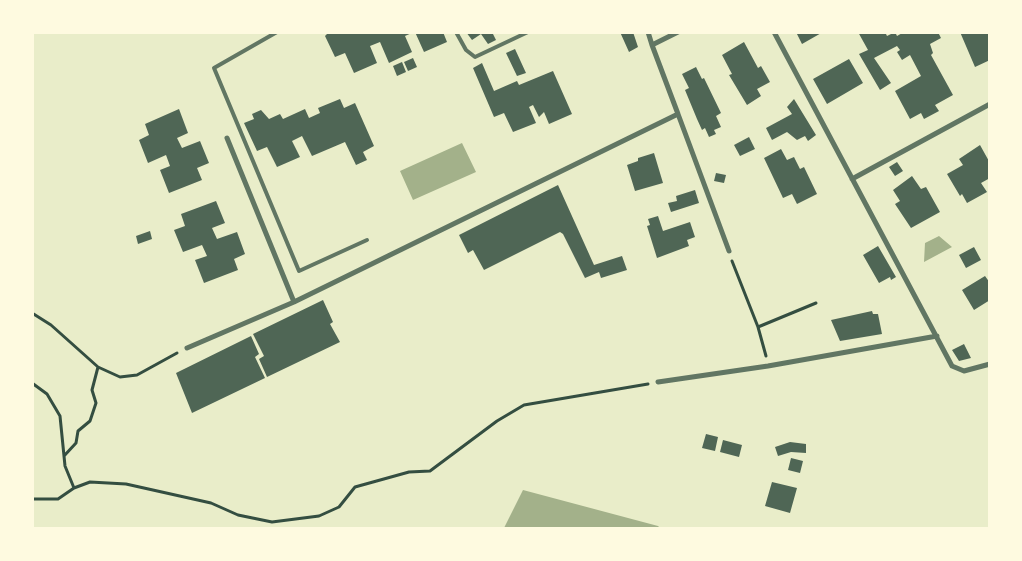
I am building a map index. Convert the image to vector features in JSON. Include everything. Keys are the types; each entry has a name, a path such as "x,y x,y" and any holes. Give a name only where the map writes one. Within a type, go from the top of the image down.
{"street":[{"path":"648,32 729,251"},
{"path":"652,45 678,32"},
{"path":"774,32 952,366 964,371 990,364"},
{"path":"852,178 990,104"},
{"path":"187,348 294,302 678,114"},
{"path":"227,138 294,302"},
{"path":"658,382 768,366 937,336"}],"lane":[{"path":"277,32 214,68 299,271 367,240"},
{"path":"456,32 466,50 475,57 528,32"}],"path":[{"path":"729,251 758,327 768,366"},
{"path":"758,327 816,302"},
{"path":"32,313 51,325 98,367 120,377 137,375 187,348"},
{"path":"63,456 76,443 78,431 90,421 96,403 92,390 98,367"},
{"path":"32,499 58,499 74,488 90,482 126,484 212,503 238,515 272,522 319,516 339,507 355,487 410,472 430,470 497,420 524,406 658,382"},
{"path":"32,383 47,394 60,416 64,466 74,488"}],"shaded area":[{"path":"462,143 476,172 413,200 400,171"},
{"path":"939,236 952,247 924,262 925,243"},
{"path":"523,490 658,526 660,528 504,528"}],"building":[{"path":"329,32 414,32 405,36 412,52 389,63 380,42 370,46 377,63 354,73 345,53 335,57 325,36"},
{"path":"415,32 443,32 447,42 424,52"},
{"path":"466,32 492,32 496,40 488,44 481,34 472,40"},
{"path":"620,32 633,32 638,47 629,52"},
{"path":"796,32 823,32 802,44"},
{"path":"858,32 885,32 887,36 895,32 897,36 904,32 938,32 941,38 930,44 933,53 931,55 953,95 935,105 939,111 924,119 921,113 910,119 895,91 921,76 910,55 902,60 897,52 900,50 897,46 874,58 891,83 880,90 859,54 868,50"},
{"path":"960,32 990,32 990,60 975,67"},
{"path":"744,42 758,68 761,66 770,82 757,89 761,96 747,105 729,75 732,74 722,55"},
{"path":"515,49 526,73 517,76 506,53"},
{"path":"413,58 417,67 408,71 404,62"},
{"path":"849,59 863,83 827,104 813,79"},
{"path":"402,62 406,72 397,76 393,66"},
{"path":"482,63 494,91 517,81 519,85 553,71 572,114 549,124 544,112 539,117 533,105 529,107 536,123 513,132 504,113 494,117 473,68"},
{"path":"696,67 702,79 704,78 721,113 716,116 721,127 714,130 716,134 709,137 705,128 702,130 697,119 685,90 689,88 682,74"},
{"path":"340,99 344,108 355,103 374,146 363,152 367,160 356,165 345,142 312,156 302,136 292,141 300,157 277,167 267,147 257,151 244,123 254,119 252,114 261,110 269,119 280,114 283,119 305,109 309,118 320,113 318,108"},
{"path":"794,99 816,135 808,141 805,136 797,140 787,132 772,140 766,128 792,114 787,107"},
{"path":"179,109 188,133 177,138 182,148 200,141 209,163 197,168 202,180 169,193 160,170 170,166 166,155 148,163 139,140 149,135 145,124"},
{"path":"749,137 755,149 740,156 734,145"},
{"path":"980,145 990,163 990,178 981,183 987,192 967,203 962,194 960,196 947,174 963,165 959,159"},
{"path":"781,149 787,160 794,157 800,169 804,167 817,194 797,204 792,194 783,198 764,158"},
{"path":"654,153 663,183 635,191 627,165 638,161 638,158"},
{"path":"897,162 903,171 895,176 889,167"},
{"path":"716,173 726,175 724,183 714,181"},
{"path":"912,176 921,189 926,187 940,212 911,228 895,204 900,201 893,190"},
{"path":"558,185 594,265 622,256 627,270 601,278 599,272 585,278 563,234 560,232 484,270 473,250 468,253 459,235"},
{"path":"695,190 699,203 671,212 668,203 677,201 676,196"},
{"path":"216,201 225,223 212,228 217,239 237,232 245,254 234,259 238,270 204,283 195,260 207,256 202,245 183,252 174,230 185,226 181,214"},
{"path":"658,216 663,231 690,222 695,237 687,240 689,246 657,258 647,226 650,225 648,219"},
{"path":"150,231 152,239 138,244 136,236"},
{"path":"878,246 896,277 891,280 890,277 879,283 863,255"},
{"path":"974,247 981,260 966,268 959,255"},
{"path":"985,276 990,283 990,300 974,310 962,290"},
{"path":"323,300 333,322 330,324 340,342 267,377 259,359 264,356 253,334"},
{"path":"872,311 873,314 878,314 882,334 840,341 831,320"},
{"path":"251,336 259,354 255,357 265,378 192,413 176,373"},
{"path":"964,344 971,358 959,361 952,350"},
{"path":"706,434 718,437 715,451 702,448"},
{"path":"723,440 742,445 739,457 720,452"},
{"path":"790,442 806,444 806,453 791,452 778,456 775,447"},
{"path":"791,458 803,461 800,473 788,470"},
{"path":"772,482 797,488 790,513 765,506"}]}
